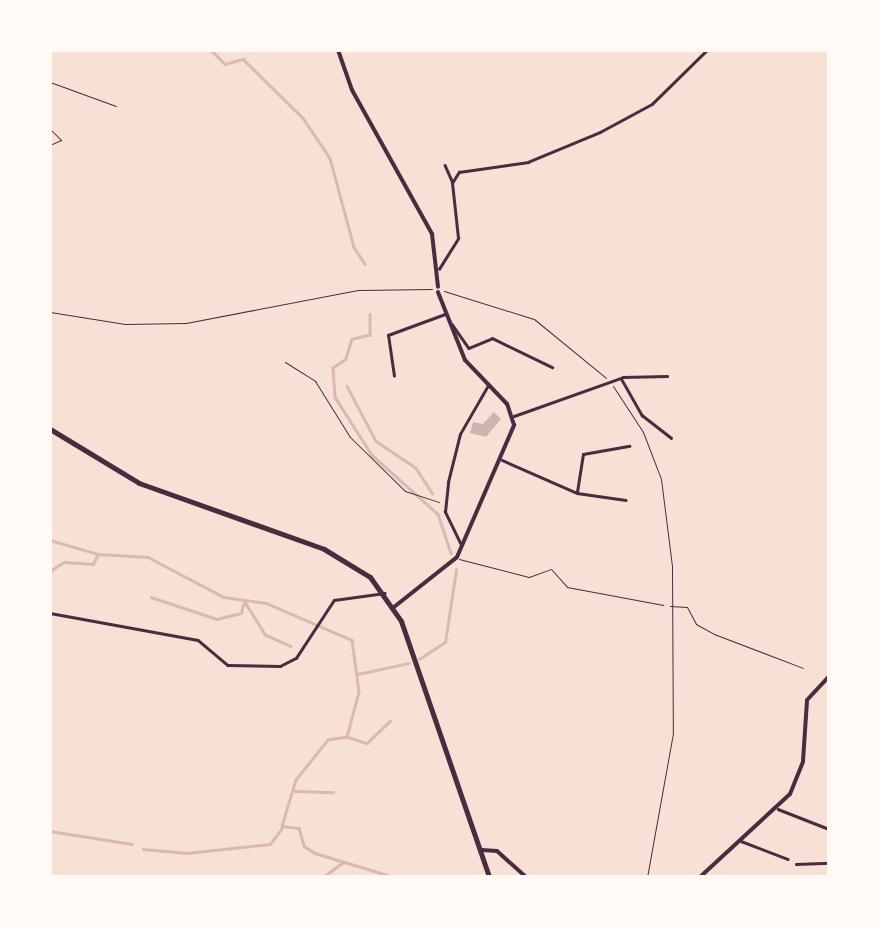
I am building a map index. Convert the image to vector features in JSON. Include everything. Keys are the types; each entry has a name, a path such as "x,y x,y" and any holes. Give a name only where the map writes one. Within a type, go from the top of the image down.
{"main road":[{"path":"50,429 155,490 345,559 385,593 394,607 489,877"}],"street":[{"path":"338,50 352,90 417,201 439,269 437,290 464,360 514,416"},
{"path":"452,183 461,171 528,162 600,132 659,98 708,50"},
{"path":"439,269 458,238 452,183 446,165"},
{"path":"446,317 470,348 492,338 552,367"},
{"path":"394,376 388,334 446,317"},
{"path":"514,416 621,378 667,376"},
{"path":"621,378 642,414 671,438"},
{"path":"462,546 445,512 460,434 487,387"},
{"path":"394,607 457,557 500,460 514,416"},
{"path":"577,493 582,454 630,446"},
{"path":"500,460 577,493 626,500"},
{"path":"50,613 198,640 232,665 290,664 319,619 341,596 385,593"},
{"path":"700,877 778,810 801,771 809,695 829,676"},
{"path":"778,810 829,829"},
{"path":"740,840 788,859"},
{"path":"478,851 497,852 526,877"},
{"path":"796,864 829,863"}],"lane":[{"path":"50,82 116,106"},
{"path":"50,129 61,140 50,145"},
{"path":"457,557 530,577 550,569 568,588 663,605"}],"path":[{"path":"50,312 126,324 186,323 358,290 437,290"},
{"path":"448,292 534,319 596,367"},
{"path":"284,362 315,381 350,437 414,495 432,498"},
{"path":"614,388 643,432 661,479 672,566 673,734 647,877"},
{"path":"663,605 683,606 702,628 803,668"}],"building":[{"path":"494,412 501,419 486,437 470,433 473,422 483,424"}],"waterway":[{"path":"211,50 225,64 243,59 303,118 330,158 354,247 365,264"},
{"path":"370,314 370,335 352,339 346,359 333,368 335,397 372,455 438,514 451,553"},
{"path":"347,386 376,441 416,468 432,493"},
{"path":"50,540 98,554 148,557 224,597 266,603 352,640 359,692 347,737 328,740 296,780 282,826 299,828 304,846 315,853 394,877"},
{"path":"50,571 64,562 93,564 98,554"},
{"path":"419,659 445,642 456,570"},
{"path":"151,597 217,619 241,613 243,604"},
{"path":"245,602 266,635 291,646"},
{"path":"358,674 409,663"},
{"path":"348,737 367,743 390,721"},
{"path":"295,791 333,792"},
{"path":"143,849 187,853 270,844 282,828"},
{"path":"50,831 132,844"},
{"path":"323,877 342,863"}]}
